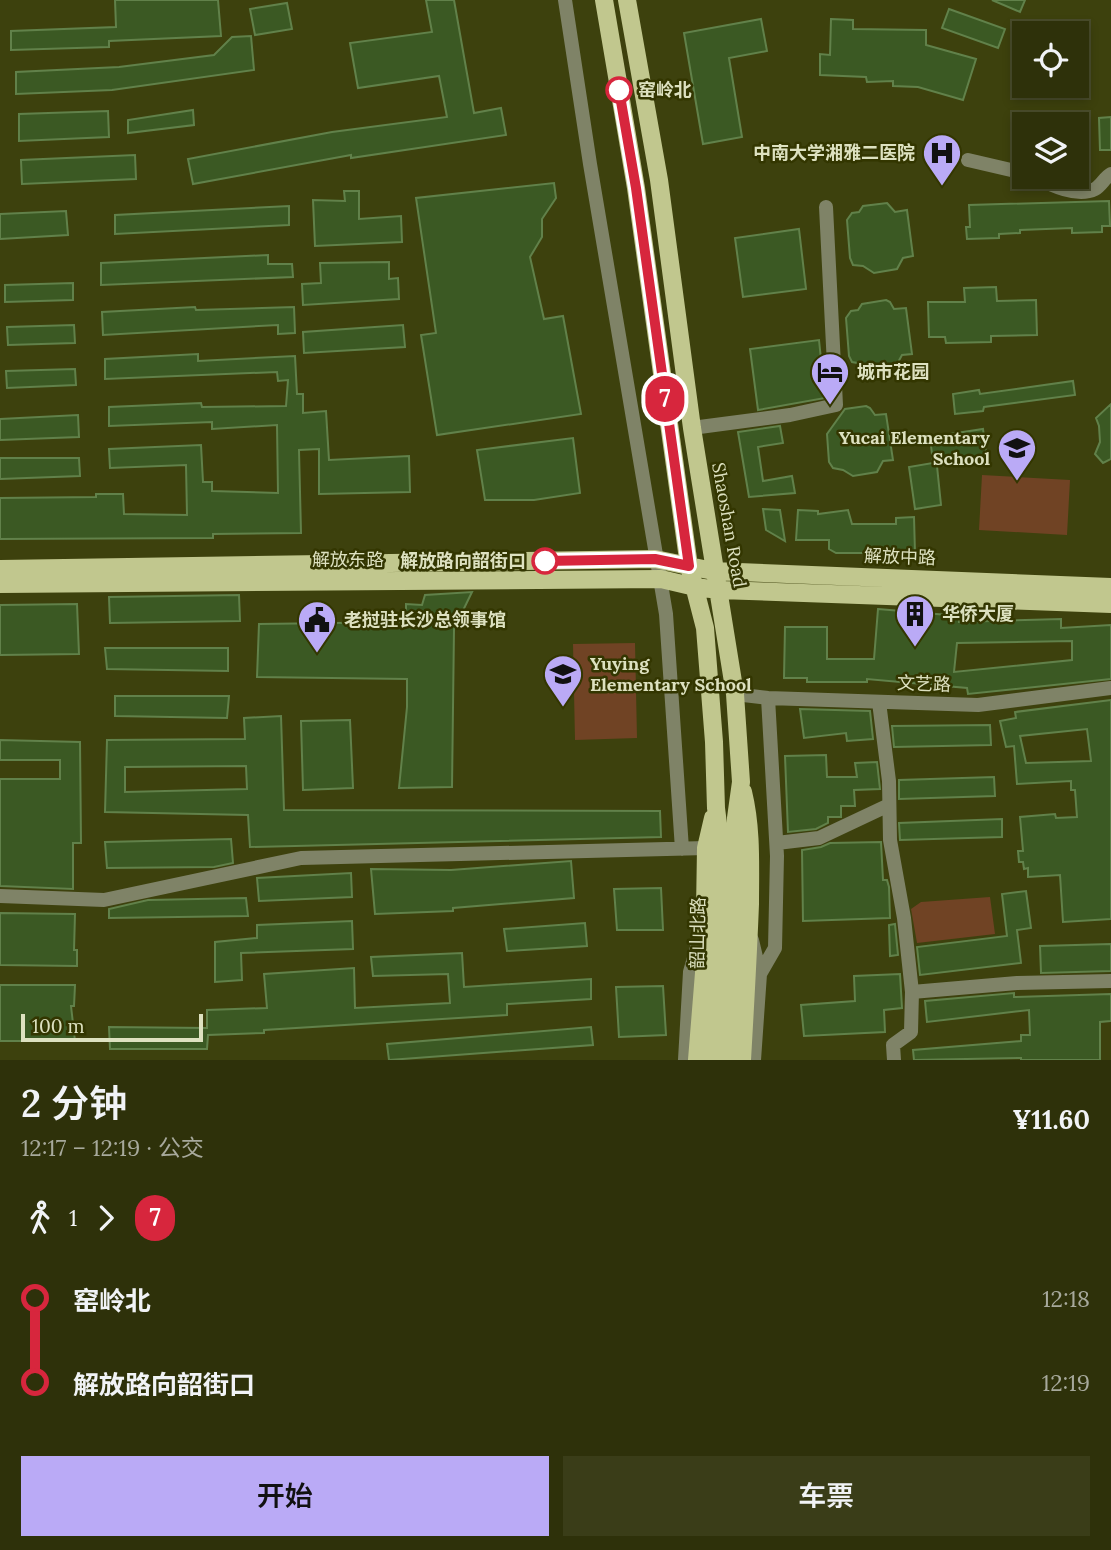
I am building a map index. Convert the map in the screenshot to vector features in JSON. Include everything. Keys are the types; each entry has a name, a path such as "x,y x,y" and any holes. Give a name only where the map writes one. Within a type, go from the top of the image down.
{"main road":[{"path":"604,0 636,188 689,566 705,628 716,808 706,848 704,973 697,1060"},
{"name":"Shaoshan Road","path":"627,0 659,180 713,571 719,590 735,694 741,782 736,818 733,974 727,1060"},
{"name":"解放东路","path":"0,569 655,559 689,566"},
{"name":"解放中路","path":"689,566 713,571 1111,587"},
{"name":"解放东路","path":"0,584 661,579 695,587"},
{"path":"695,587 1111,604"},
{"path":"741,782 750,820 749,926 754,974 742,1060"},
{"name":"韶山北路","path":"713,1060 721,848 716,808"}],"street":[{"path":"565,0 666,614 682,849"},
{"path":"968,160 1012,170"},
{"path":"1064,189 1076,192 1095,189 1111,174"},
{"path":"692,428 790,415 835,405 826,207"},
{"name":"文艺路","path":"735,694 768,698 978,705 1111,688"},
{"path":"754,1060 754,974 775,948 776,843 768,698"},
{"path":"878,702 889,781 890,840 904,918 912,992 911,1032 893,1045 894,1060"},
{"path":"776,843 819,838 889,805"},
{"path":"0,897 104,900 301,858 706,848"},
{"path":"685,1060 690,972 704,922"},
{"path":"912,992 1017,983 1111,982"}],"shaded area":[{"path":"982,475 1070,480 1067,535 979,530"},
{"path":"635,643 637,738 575,740 573,644"},
{"path":"990,897 995,934 917,943 911,909 921,902"}],"building":[{"path":"115,0 218,0 221,36 109,41 109,47 11,50 11,31 116,27"},
{"path":"426,0 454,0 474,113 501,108 506,135 351,158 351,155 193,184 188,159 332,132 447,117 439,76 358,88 350,43 432,32"},
{"path":"992,0 1025,0 1020,12"},
{"path":"287,3 292,29 255,35 250,9"},
{"path":"949,9 1005,29 998,48 942,28"},
{"path":"761,19 767,51 729,58 742,137 703,144 684,33"},
{"path":"831,19 853,20 853,29 926,30 926,45 976,59 963,100 918,87 893,86 893,81 867,82 866,77 820,75 820,54 830,55"},
{"path":"251,36 254,70 112,90 16,94 16,72 119,67 214,55 232,37"},
{"path":"193,110 194,125 128,133 128,120"},
{"path":"108,111 109,137 19,141 19,114"},
{"path":"1111,117 1111,150 1100,150 1099,118"},
{"path":"135,155 136,179 22,184 21,160"},
{"path":"554,183 556,198 542,219 542,237 530,257 544,319 563,316 581,414 437,435 421,335 436,333 416,198"},
{"path":"344,191 359,191 359,219 401,216 402,242 315,246 313,200 345,201"},
{"path":"1109,201 1110,226 1102,226 1102,232 1072,233 1072,228 1020,230 1020,233 999,234 999,238 967,239 966,227 970,227 969,205"},
{"path":"887,203 895,212 907,210 913,256 903,258 897,269 874,273 863,266 853,265 847,220 863,206"},
{"path":"289,206 289,225 115,234 115,215"},
{"path":"66,211 68,235 0,239 0,214"},
{"path":"799,229 806,289 743,297 735,238"},
{"path":"268,255 268,264 292,264 293,277 101,285 101,263"},
{"path":"389,262 389,279 398,278 399,299 303,305 302,284 321,283 320,263"},
{"path":"73,283 73,300 5,302 5,285"},
{"path":"996,287 997,301 1036,300 1037,335 991,336 991,342 946,343 945,337 929,337 928,302 965,302 964,288"},
{"path":"886,300 894,309 906,308 912,354 902,355 896,366 873,371 863,364 852,362 849,356 846,318 862,304"},
{"path":"195,307 196,310 294,307 295,333 278,334 278,325 103,335 102,312"},
{"path":"74,325 75,343 8,345 7,327"},
{"path":"403,325 405,347 304,353 303,332"},
{"path":"819,340 825,398 758,410 750,349"},
{"path":"198,354 198,361 295,356 297,394 303,394 303,413 326,411 329,460 409,456 410,492 319,494 319,449 299,450 301,533 213,534 213,538 0,539 0,498 96,497 96,494 123,494 124,514 187,515 186,465 110,468 109,449 201,445 203,482 212,482 212,491 278,493 277,425 212,429 212,422 109,426 109,407 201,403 202,407 286,406 288,380 278,381 277,372 105,379 105,359"},
{"path":"75,369 76,385 7,388 6,371"},
{"path":"1073,381 1075,395 984,407 983,411 955,414 953,394 979,390 980,394"},
{"path":"1111,404 1111,459 1103,463 1095,454 1100,442 1096,418"},
{"path":"866,406 875,415 886,414 893,460 883,461 877,472 853,476 833,468 829,462 827,434 845,409"},
{"path":"78,415 79,437 0,440 0,419"},
{"path":"780,426 783,443 758,447 763,481 792,476 795,493 749,497 738,432"},
{"path":"983,429 987,459 937,466 941,505 915,509 909,467 933,463 930,437"},
{"path":"573,438 580,493 534,500 485,500 477,450"},
{"path":"0,458 79,458 80,476 0,479"},
{"path":"763,509 780,510 785,541 766,530"},
{"path":"798,510 818,511 818,514 848,510 852,524 896,524 896,518 914,517 915,553 836,553 829,549 829,540 796,540"},
{"path":"472,592 454,629 452,787 399,788 407,679 257,677 259,624 406,622 406,604 422,605 425,595"},
{"path":"239,595 240,621 110,623 109,597"},
{"path":"77,604 79,654 0,655 0,605"},
{"path":"878,609 959,616 959,622 1061,619 1061,628 1111,625 1111,679 968,694 967,688 867,679 867,682 807,682 807,678 784,678 785,627 827,627 827,659 874,659","holes":["1072,641 1072,660 954,672 957,643"]},
{"path":"105,648 228,648 228,671 107,669"},
{"path":"115,696 229,696 227,718 115,716"},
{"path":"1111,700 1111,919 1063,922 1060,875 1028,877 1028,868 1024,869 1023,862 1019,862 1018,851 1023,851 1020,817 1055,814 1056,818 1077,817 1075,790 1071,790 1071,781 1017,784 1014,746 1006,747 1000,721 1016,718 1015,712","holes":["1087,729 1091,761 1026,763 1020,736"]},
{"path":"800,709 870,711 873,739 847,741 846,733 804,738"},
{"path":"281,716 284,810 660,811 661,837 250,847 248,815 105,812 107,740 245,739 244,718","holes":["246,766 247,789 125,792 125,767"]},
{"path":"350,720 353,788 303,790 301,721"},
{"path":"990,725 991,745 894,747 892,726"},
{"path":"0,740 80,742 81,843 73,843 73,889 0,886 0,779 60,779 60,760 0,760"},
{"path":"826,755 827,777 857,777 855,763 877,762 880,789 854,790 855,806 841,806 841,817 828,817 828,823 816,829 788,832 785,756"},
{"path":"994,777 995,796 899,799 899,780"},
{"path":"1002,819 1002,837 900,840 899,823"},
{"path":"231,839 233,863 214,867 107,868 105,842"},
{"path":"881,842 883,880 887,880 889,887 890,918 803,921 802,850 830,843"},
{"path":"571,861 574,898 453,908 453,911 375,914 371,869 451,870"},
{"path":"351,873 352,897 259,901 257,878"},
{"path":"661,888 663,930 617,930 614,889"},
{"path":"1026,891 1031,928 1017,930 1021,963 920,975 917,947 1007,936 1002,894"},
{"path":"246,898 248,916 109,918 109,909 148,900"},
{"path":"0,913 75,914 74,950 77,950 77,966 0,965"},
{"path":"352,921 353,949 241,953 242,980 215,982 215,942 257,938 257,925"},
{"path":"585,923 587,946 507,951 504,929"},
{"path":"895,924 898,955 890,956 889,925"},
{"path":"1111,944 1111,971 1041,973 1040,946"},
{"path":"462,953 464,987 591,979 591,999 507,1004 507,1015 208,1035 207,1049 110,1049 109,1027 207,1028 207,1010 267,1008 264,974 354,968 355,1008 450,1003 448,974 373,976 371,957"},
{"path":"900,974 902,1008 884,1010 885,1032 804,1036 801,1005 855,1001 854,976"},
{"path":"0,985 75,985 74,1006 71,1006 75,1041 0,1041"},
{"path":"663,986 666,1035 619,1037 616,987"},
{"path":"1014,993 1014,997 1111,994 1111,1021 1100,1022 1100,1060 914,1060 913,1050 1021,1041 1021,1035 1030,1035 1029,1010 927,1022 925,1001"},
{"path":"591,1027 593,1045 389,1060 387,1044"}],"bus line":[{"name":"7","path":"545,561 655,559 689,566 636,188 619,90"}],"place":[{"name":"窑岭北","path":"619,90"},
{"name":"中南大学湘雅二医院","path":"942,187"},
{"name":"城市花园","path":"830,406"},
{"name":"Yucai Elementary School","path":"1017,482"},
{"name":"解放路向韶街口","path":"545,561"},
{"name":"华侨大厦","path":"915,648"},
{"name":"老挝驻长沙总领事馆","path":"317,654"},
{"name":"Yuying Elementary School","path":"563,708"}]}
